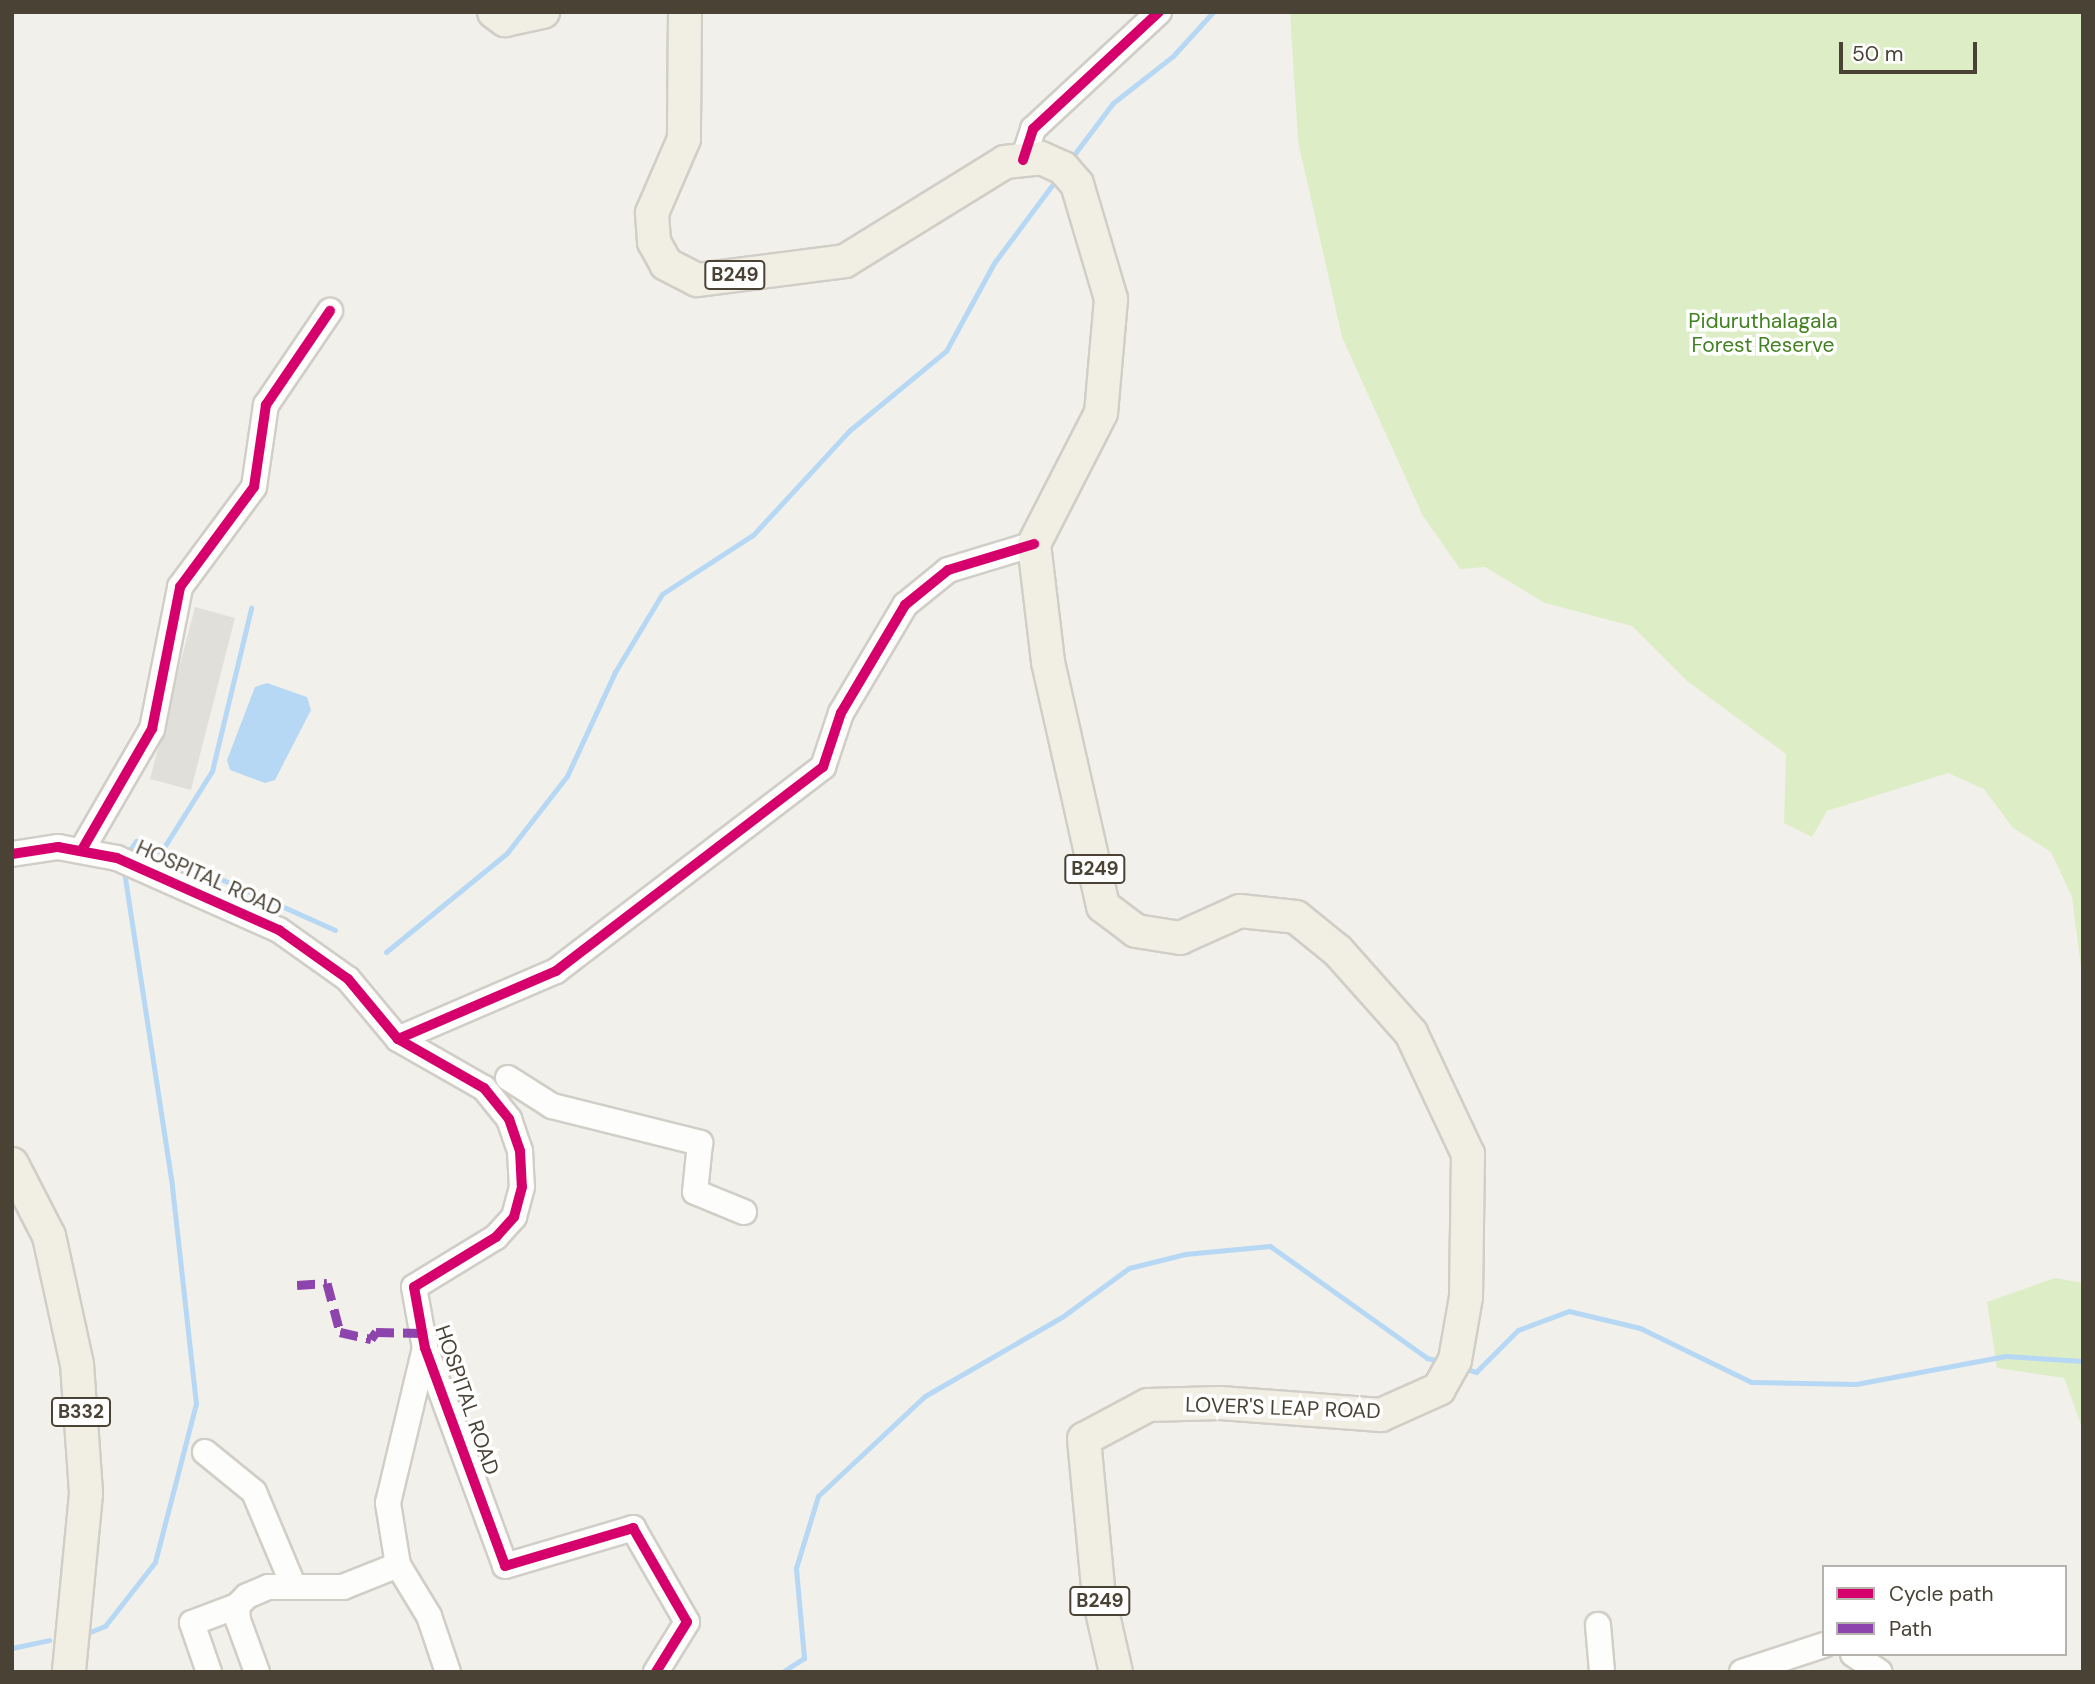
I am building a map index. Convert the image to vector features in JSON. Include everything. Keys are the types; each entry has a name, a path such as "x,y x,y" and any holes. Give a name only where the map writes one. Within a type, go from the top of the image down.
{"main road":[{"path":"494,12 505,20 543,12"},
{"name":"B249","path":"685,12 684,139 652,213 654,242 666,264 697,279 845,261 1005,162 1032,159"},
{"path":"1032,159 1063,168 1077,184 1111,299 1101,413 1034,544"},
{"name":"LOVER'S LEAP ROAD","path":"1034,544 1048,662 1103,906 1136,931 1180,938 1240,911 1296,917 1338,951 1411,1033 1468,1154 1462,1323 1455,1360 1439,1389 1381,1415 1220,1403 1147,1405 1084,1439 1099,1598 1116,1672"},
{"name":"B332","path":"12,1164 49,1236 77,1364 86,1494 69,1672"}],"street":[{"path":"1032,159 1033,129 1159,12"},
{"path":"83,848 152,729 180,587 254,487 266,405 330,311"},
{"path":"398,1039 556,971 823,767 841,713 905,605 948,570 1034,544"},
{"name":"HOSPITAL ROAD","path":"12,854 83,848 152,870 279,930 348,979 398,1039 484,1088 509,1119 520,1151 522,1187 514,1217 496,1237 414,1287 425,1348 505,1566 633,1528 687,1622 656,1672"},
{"path":"508,1078 552,1106 700,1143 695,1192 744,1212"},
{"path":"425,1348 388,1503 398,1565 429,1616 448,1672"},
{"path":"205,1452 254,1492 294,1587"},
{"path":"209,1672 192,1623 237,1606 268,1587 343,1587 398,1565"},
{"path":"237,1606 257,1672"},
{"path":"1598,1625 1602,1672"},
{"path":"1742,1672 1822,1646"},
{"path":"1856,1656 1880,1672"}],"green space":[{"name":"Piduruthalagala Forest Reserve","path":"1290,12 2083,12 2083,983 2072,897 2051,852 2013,828 1984,789 1948,773 1827,811 1812,837 1784,823 1786,754 1687,681 1632,626 1545,603 1485,567 1460,569 1423,516 1342,337 1298,141"},
{"path":"2055,1278 2083,1283 2083,1430 2064,1378 1997,1368 1987,1302"}],"shaded area":[{"path":"195,607 235,618 191,790 150,779"}],"water":[{"path":"267,683 307,697 311,710 275,780 265,783 230,770 227,760 255,687"}],"waterway":[{"path":"1070,160 1113,103 1173,56 1213,12"},
{"path":"386,952 507,853 567,776 615,672 662,594 753,535 850,430 946,351 994,263 1058,177"},
{"path":"161,852 212,771 251,608"},
{"path":"127,854 136,841 335,930"},
{"path":"85,1634 105,1626 155,1562 196,1404 172,1185 124,870"},
{"path":"782,1672 804,1658 796,1568 818,1496 925,1396 1062,1317 1129,1268 1185,1254 1270,1246 1427,1358 1444,1362"},
{"path":"1463,1368 1476,1372 1518,1330 1569,1311 1640,1328 1751,1382 1856,1384 2005,1356 2083,1361"},
{"path":"12,1648 49,1640"}],"marked path":[{"path":"297,1285 327,1283 340,1332 371,1339 376,1332 423,1333"}],"cycle path":[{"path":"1023,160 1033,129 1159,12"},
{"path":"83,848 152,729 180,587 254,487 266,405 330,311"},
{"path":"398,1039 556,971 823,767 841,713 905,605 948,570 1034,544"},
{"path":"12,854 58,847 117,858 279,930 348,979 398,1039 484,1088 509,1119 520,1151 522,1187 514,1217 496,1237 414,1287 425,1348 505,1566 633,1528 687,1622 656,1672"}]}
